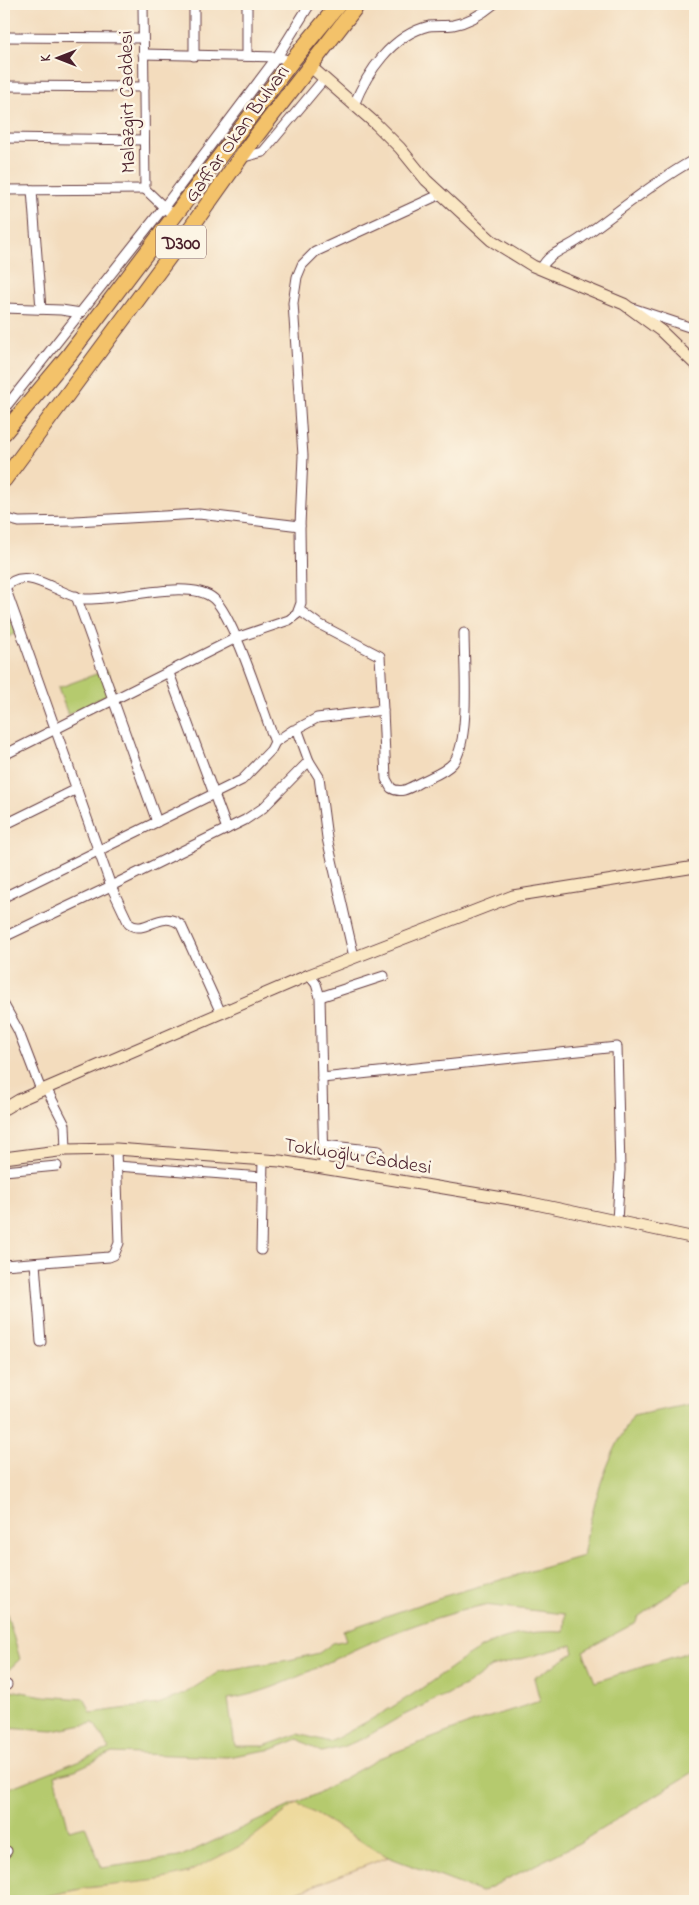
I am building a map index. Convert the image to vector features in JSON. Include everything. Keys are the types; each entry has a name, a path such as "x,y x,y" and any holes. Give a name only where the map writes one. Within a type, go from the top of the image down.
{"highway":[{"name":"Gaffar Okan Bulvarı","path":"4,433 69,355 169,213 339,4"},
{"name":"Gaffar Okan Bulvarı","path":"4,480 240,158 358,4"}],"street":[{"name":"Malazgirt Caddesi","path":"143,4 145,189 169,213"},
{"path":"194,4 194,56"},
{"path":"247,4 247,56"},
{"path":"4,410 81,313 169,213 312,4"},
{"path":"354,105 374,67 396,44 422,29 460,23 472,19 494,4"},
{"path":"4,37 143,38"},
{"path":"143,54 277,57 292,61"},
{"path":"310,66 388,136 441,194 491,240 512,254 541,269 628,307 695,329"},
{"path":"240,158 263,152 324,79"},
{"path":"4,86 144,87"},
{"path":"4,138 144,140"},
{"path":"541,269 553,253 580,239 608,217 695,159"},
{"path":"4,190 145,189"},
{"path":"32,190 41,309"},
{"path":"4,755 236,638 289,620 299,610 301,603 300,526 303,456 293,303 295,285 300,271 315,252 441,194"},
{"path":"628,307 661,331 695,364"},
{"path":"4,308 81,313"},
{"path":"4,518 19,522 76,521 199,514 300,526"},
{"path":"221,1013 182,925 172,920 164,919 142,927 133,927 129,924 111,886 4,588 15,581 30,579 83,599 180,589 208,594 219,605 236,638 275,742"},
{"path":"76,596 157,822"},
{"path":"299,610 317,623 380,656 386,780 391,788 403,791 449,767 458,754 465,710 464,634"},
{"path":"169,673 228,829"},
{"path":"4,897 242,780 272,750 275,742 317,718 383,710"},
{"path":"295,730 301,734 309,761 314,765 318,777 328,838 354,957"},
{"path":"4,937 228,829 263,808 309,761"},
{"path":"4,825 77,789"},
{"path":"4,1109 44,1089 309,975 514,896 695,867"},
{"path":"309,975 316,984 320,997 324,1168"},
{"path":"320,997 384,976"},
{"path":"4,1005 18,1030 44,1089 65,1125 66,1150"},
{"path":"322,1078 618,1047 620,1170 617,1221"},
{"path":"324,1145 379,1151"},
{"path":"4,1265 109,1257 116,1252 119,1243 116,1149"},
{"name":"Tokluoğlu Caddesi","path":"6,1159 66,1150 116,1149 263,1159 514,1199 695,1238"},
{"path":"261,1250 263,1159"},
{"path":"4,1171 57,1166"},
{"path":"117,1166 263,1177"},
{"path":"35,1263 41,1342"}],"green space":[{"path":"9,617 16,633 4,639 4,620"},
{"path":"107,670 115,690 68,715 58,688"},
{"path":"695,1403 695,1576 638,1617 635,1623 583,1651 595,1682 695,1650 695,1771 579,1843 481,1892 388,1857 297,1803 233,1851 215,1861 178,1876 150,1882 86,1888 35,1898 4,1901 4,1790 109,1749 94,1723 53,1731 4,1728 4,1689 44,1696 85,1699 91,1713 158,1704 184,1694 220,1671 289,1660 319,1653 333,1643 346,1640 343,1631 438,1598 583,1556 595,1501 607,1466 633,1416","holes":["484,1605 565,1614 564,1632 538,1632 516,1635 497,1641 464,1658 400,1702 330,1742 298,1734 264,1746 235,1746 228,1699 246,1696 279,1685 405,1628","572,1645 574,1653 534,1678 540,1701 474,1722 380,1758 316,1794 179,1857 102,1868 85,1826 69,1830 55,1775 75,1770 112,1753 227,1757 273,1749 298,1739 321,1752 343,1747 467,1685 492,1667"]},
{"path":"4,1604 20,1659 4,1674"}],"sand":[{"path":"297,1803 388,1857 274,1901 21,1901 87,1888 159,1880 187,1873 244,1844"}]}
